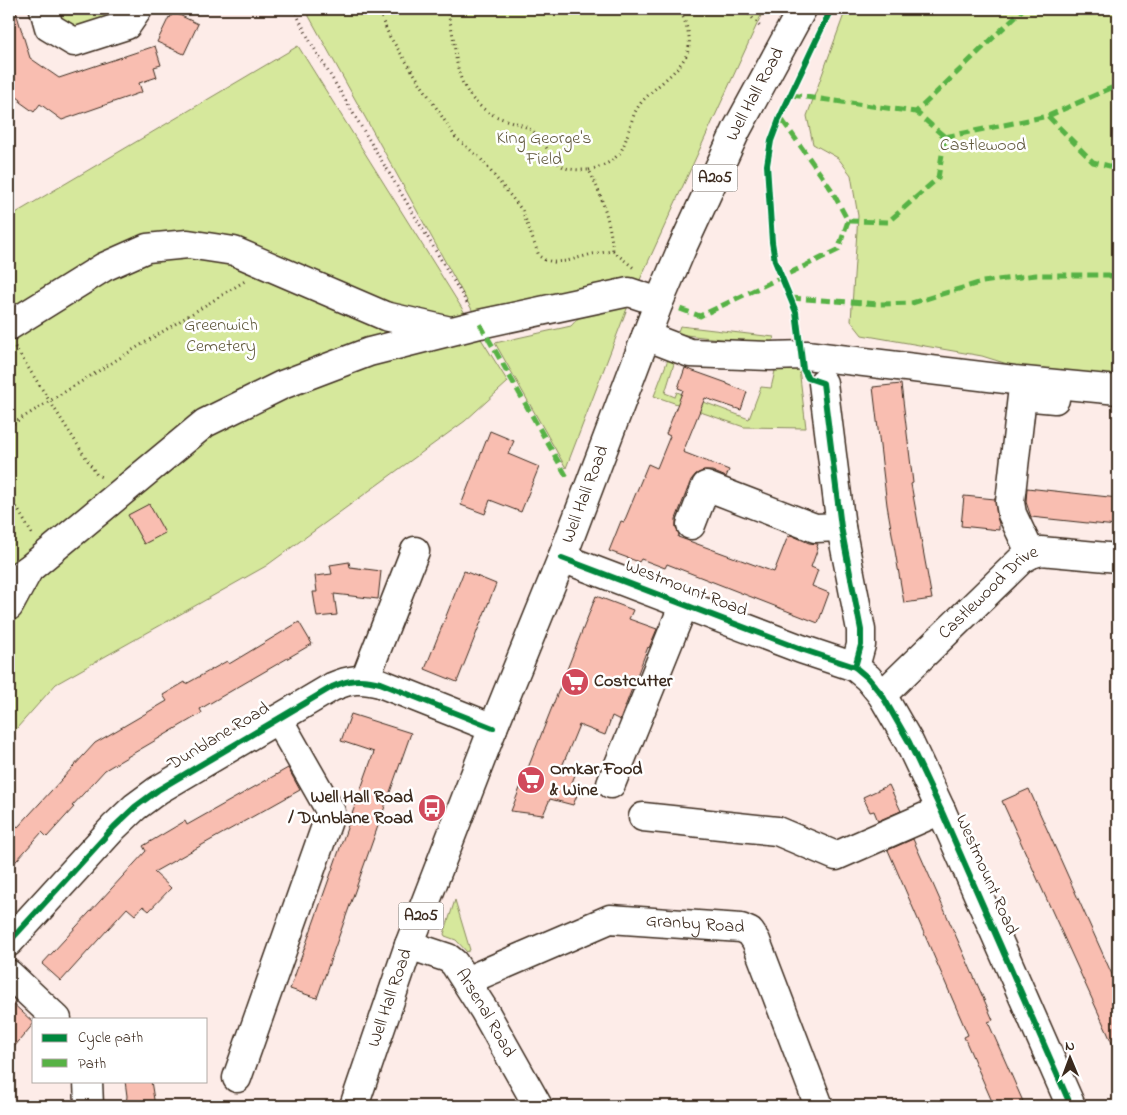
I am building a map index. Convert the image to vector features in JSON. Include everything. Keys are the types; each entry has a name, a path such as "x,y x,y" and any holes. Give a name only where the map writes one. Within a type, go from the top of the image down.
{"main road":[{"path":"44,9 49,27 74,42 127,25 138,9"},
{"name":"Well Hall Road","path":"354,1106 409,945 493,728 562,558 659,302 736,131 802,9"},
{"path":"11,335 104,267 147,248 188,244 234,251 385,316 450,331"},
{"path":"9,606 27,569 205,423 282,385 369,352 480,324 629,292 637,293 659,302"},
{"path":"646,336 690,353 770,356 806,355 1014,380 1118,390"},
{"path":"823,382 841,527 861,630 861,645 855,667"},
{"path":"1031,554 1012,514 1010,502 1022,396 1118,405"},
{"path":"690,525 706,486 815,528 841,527"},
{"path":"365,679 415,551"},
{"name":"Castlewood Drive","path":"882,695 1013,566 1031,554 1041,551 1118,558"},
{"name":"Westmount Road","path":"562,558 801,649 855,667 868,678 882,695 909,742 941,810 1071,1106"},
{"path":"611,784 684,604"},
{"name":"Dunblane Road","path":"9,942 114,827 135,807 158,790 332,687 347,681 365,679 380,683 493,728"},
{"path":"237,1078 331,812 278,719"},
{"path":"643,817 777,831 836,856 941,810"},
{"name":"Granby Road","path":"466,981 610,919 742,928 750,932 756,941 819,1106"},
{"name":"Arsenal Road","path":"409,945 448,958 466,981 538,1106"},
{"path":"9,974 56,1018"},
{"path":"88,1082 89,1106"}],"path":[{"path":"294,9 311,43 480,324"},
{"path":"377,9 390,38 456,138 480,158 522,210 538,256 554,262 612,251"},
{"path":"446,9 462,83 476,103 495,117 527,127 537,135 559,165 569,169 589,170 608,164 621,152 638,107 665,81 686,56 690,46 688,32 680,9"},
{"path":"750,9 749,14 762,29"},
{"path":"589,170 600,190 611,236 612,251 638,272"},
{"path":"9,426 270,266"},
{"path":"11,335 97,475 128,487"},
{"path":"9,494 27,569"}],"green space":[{"path":"53,9 126,9 124,12 83,32 65,28"},
{"name":"King George's Field","path":"305,9 764,9 638,284 476,317"},
{"name":"Castlewood","path":"846,9 1118,9 1118,381 1036,373 982,356 862,335 851,321 858,216 851,175 838,158 813,144 807,116"},
{"name":"Greenwich Cemetery","path":"298,46 508,382 465,421 266,566 56,684 9,737 9,217"},
{"path":"628,306 566,468 495,343 571,326 581,315"},
{"path":"680,326 774,337 772,345 677,334"},
{"path":"670,354 676,357 665,393 675,397 677,392 749,419 761,387 771,388 775,371 766,369 799,368 806,428 744,427 654,396"},
{"path":"455,900 470,950 467,952 456,940 444,934"}],"building":[{"path":"9,9 15,9 30,58 59,78 155,46 161,65 154,67 157,77 139,83 142,92 62,120 40,104 34,112 9,91"},
{"path":"173,12 198,24 184,54 157,42"},
{"path":"685,368 747,392 741,410 705,398 683,452 729,470 726,477 712,471 704,471 696,474 691,480 676,519 678,537 774,572 788,536 790,537 791,535 809,543 818,544 811,567 818,570 812,586 829,593 818,623 667,564 665,568 641,559 639,562 609,551 621,521 624,522 648,464 657,468 670,436 666,434 683,390 678,388"},
{"path":"901,384 913,483 911,484 932,599 904,603 887,505 873,387"},
{"path":"490,431 514,441 508,454 539,467 521,512 490,500 485,514 461,505"},
{"path":"1027,488 1118,498 1116,526 1031,517 1026,502"},
{"path":"964,496 995,499 999,530 961,526"},
{"path":"149,504 165,533 144,544 128,515"},
{"path":"349,562 350,567 381,571 378,599 334,594 337,615 317,617 313,592 317,592 315,576 332,574 330,565"},
{"path":"464,571 496,584 457,682 425,669"},
{"path":"596,596 633,610 629,619 657,629 648,647 620,720 612,716 605,735 579,725 563,764 577,770 571,785 580,788 573,805 550,799 543,815 511,811"},
{"path":"299,622 312,644 200,709 202,713 105,770 47,837 42,832 9,869 9,818 18,827 95,743 167,701 163,695 227,661 229,664"},
{"path":"351,714 411,733 317,998 290,989 374,752 341,741"},
{"path":"288,768 300,790 154,872 171,888 149,911 143,906 135,915 127,908 61,981 42,964 146,851 143,846 185,821 187,825"},
{"path":"889,785 901,811 878,821 874,811 870,812 863,797"},
{"path":"1029,789 1114,979 1118,977 1118,1056 1002,801"},
{"path":"913,839 993,1020 988,1022 1025,1106 994,1106 964,1037 968,1035 888,850"},
{"path":"9,1000 32,1021 32,1025 9,1053"},
{"path":"125,1082 151,1082 155,1106 126,1106"}],"marked path":[{"path":"791,95 916,112 1023,9"},
{"path":"945,137 1048,116 1118,85"},
{"path":"848,221 888,222 938,178 945,137 916,112"},
{"path":"1048,116 1093,162 1118,168"},
{"path":"680,309 700,316 838,250 848,221 831,189 780,117"},
{"path":"791,298 880,304 912,303 982,282 1036,275 1109,275 1118,281"},
{"path":"480,324 567,477"}],"cycle path":[{"path":"830,9 780,117 771,141 767,165 775,261 796,312 803,369 808,378 823,383 841,527 861,630 861,645 855,667"},
{"path":"562,558 801,649 855,667 868,678 882,695 909,742 941,810 1071,1106"},
{"path":"9,942 114,827 135,807 158,790 332,687 356,680 380,683 493,728"}],"place":[{"name":"Costcutter","path":"575,682"},
{"name":"Omkar Food & Wine","path":"531,780"},
{"name":"Well Hall Road / Dunblane Road","path":"432,808"}]}
